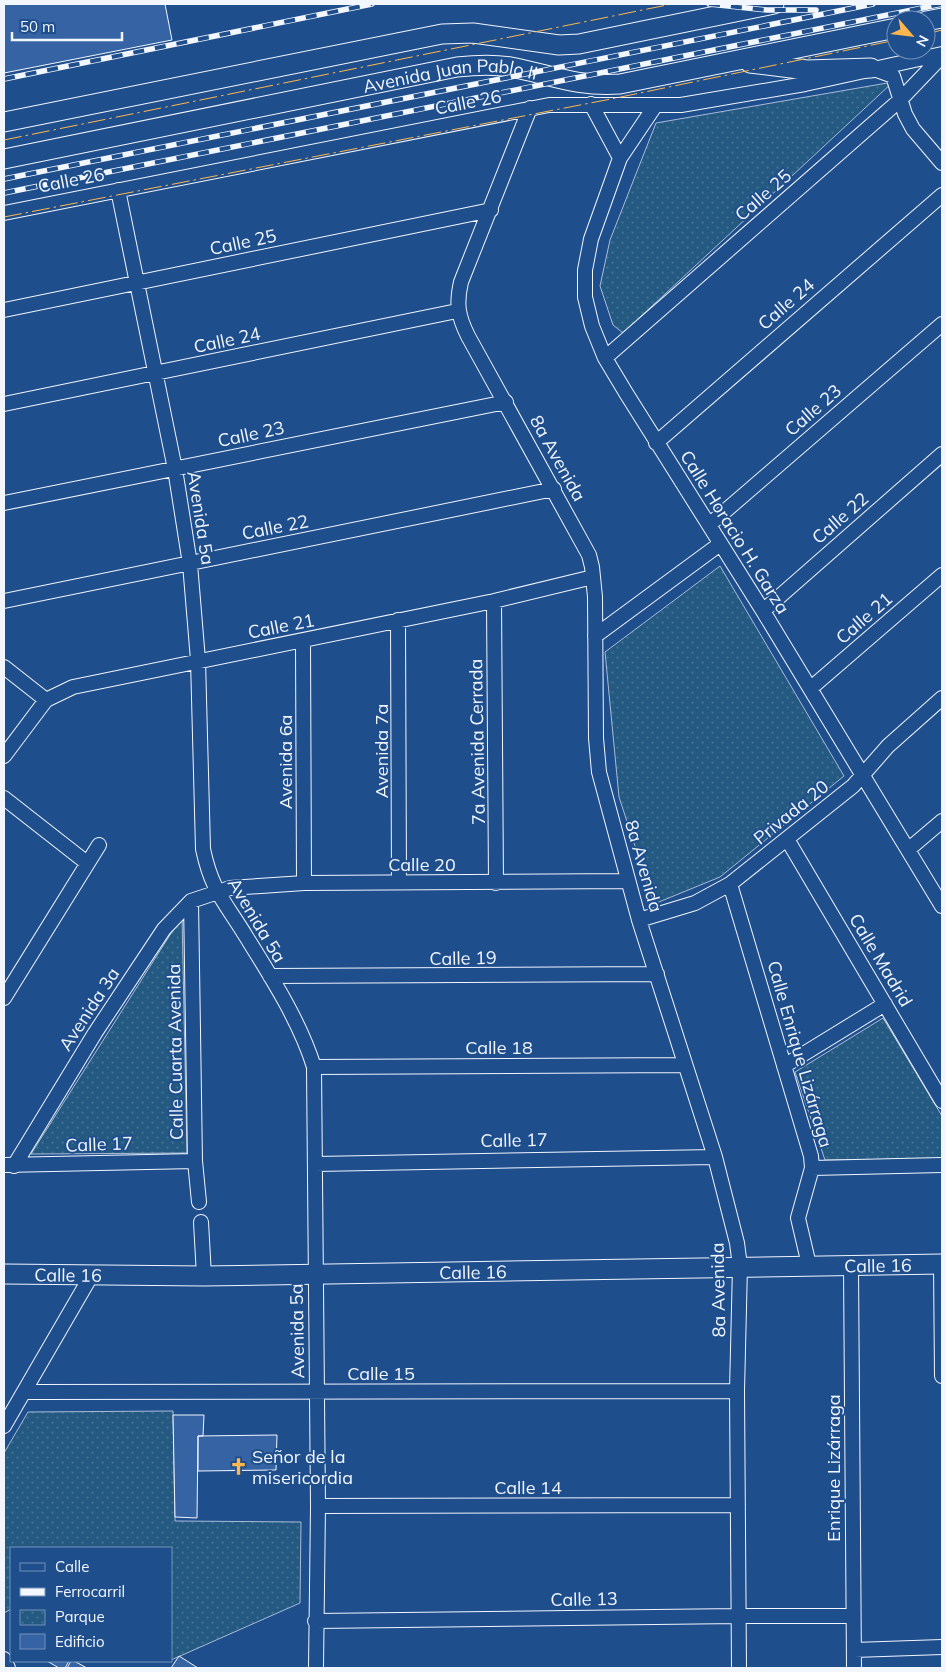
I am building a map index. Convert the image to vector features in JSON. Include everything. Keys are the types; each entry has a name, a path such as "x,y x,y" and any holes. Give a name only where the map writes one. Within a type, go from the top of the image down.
{"main road":[{"name":"Avenida Juan Pablo II","path":"4,122 442,34 473,34 559,46 579,44 774,4"},
{"name":"Avenida Juan Pablo II","path":"4,159 457,67 483,64 509,67 562,80 600,86 620,84 886,30"},
{"path":"736,61 807,70 871,68"},
{"name":"Calle 16","path":"4,1274 204,1276 809,1265 851,1267 942,1264"}],"street":[{"name":"Calle 26","path":"4,213 530,108 549,105 590,104 681,105 805,84 871,68 942,55"},
{"name":"Calle 25","path":"605,358 900,100 942,55"},
{"path":"871,68 893,76 900,100 913,129 942,162"},
{"path":"590,104 620,158"},
{"name":"Calle Horacio H. Garza","path":"655,106 620,158 594,230 586,270 585,297 592,326 605,358 656,443 811,688 942,906"},
{"path":"457,311 457,297 461,282 530,108"},
{"name":"Avenida 5a","path":"118,190 175,469 190,564 198,660 204,850 208,872 216,892 270,976 309,1050 314,1067 318,1506 316,1668"},
{"name":"Calle 24","path":"656,443 942,195"},
{"name":"Calle 25","path":"4,310 491,210"},
{"name":"Calle 24","path":"4,404 457,311"},
{"name":"8a Avenida","path":"457,311 468,336 589,555 593,577 596,738 599,772 628,881 684,1065 715,1157 734,1224 740,1266 738,1391 739,1668"},
{"name":"Calle 23","path":"709,525 942,324"},
{"name":"Calle 23","path":"4,503 506,402"},
{"name":"Calle 22","path":"763,611 942,454"},
{"name":"Calle 22","path":"4,602 554,489"},
{"path":"595,636 720,544"},
{"name":"Calle 21","path":"811,688 942,575"},
{"name":"Calle 21","path":"4,756 46,700 73,687 494,601 593,577"},
{"name":"7a Avenida Cerrada","path":"494,601 496,883"},
{"name":"Avenida 7a","path":"398,620 399,882"},
{"name":"Avenida 6a","path":"303,641 304,883"},
{"path":"4,668 46,700"},
{"name":"Privada 20","path":"640,920 695,903 730,884 840,797 864,775 888,746 942,698"},
{"path":"4,799 87,863"},
{"path":"909,849 942,820"},
{"name":"Calle Madrid","path":"787,839 942,1101"},
{"path":"4,998 99,845"},
{"name":"Calle 20","path":"216,892 230,888 304,883 628,881"},
{"name":"Calle Enrique Lizárraga","path":"730,884 808,1140 812,1168 798,1218 809,1265"},
{"name":"Avenida 3a","path":"9,1166 94,1033 164,929 191,901 216,892"},
{"name":"Calle Cuarta Avenida","path":"191,901 195,1160 199,1202"},
{"name":"Calle 19","path":"270,976 657,974"},
{"path":"784,1066 885,1004"},
{"name":"Calle 18","path":"314,1067 684,1065"},
{"name":"Calle 17","path":"315,1164 715,1157"},
{"name":"Calle 17","path":"9,1166 195,1160"},
{"path":"812,1168 942,1165"},
{"path":"201,1222 204,1276"},
{"path":"942,1264 942,1376"},
{"name":"Enrique Lizárraga","path":"851,1267 854,1668"},
{"path":"4,1426 91,1276"},
{"name":"Calle 15","path":"24,1392 738,1391"},
{"name":"Calle 14","path":"318,1506 738,1505"},
{"name":"Calle 13","path":"316,1621 853,1616"},
{"path":"854,1650 942,1647"},
{"path":"4,1659 8,1668"}],"green space":[{"path":"893,82 623,333 613,325 600,286 610,240 656,123"},
{"path":"720,566 844,776 720,877 654,904 619,797 605,652"},
{"path":"182,916 187,1153 31,1154"},
{"path":"883,1018 942,1116 942,1159 825,1160 795,1072"},
{"path":"173,1411 175,1521 301,1522 300,1603 172,1660 172,1547 10,1547 10,1610 4,1613 4,1453 28,1412"}],"building":[{"path":"4,4 165,4 172,40 4,73"},
{"path":"173,1415 204,1415 203,1436 198,1436 197,1518 175,1517"},
{"path":"277,1435 276,1470 198,1471 198,1436"},
{"path":"179,1656 198,1668 171,1668"},
{"path":"49,1662 68,1662 65,1668 59,1668"},
{"path":"70,1662 76,1662 87,1668 67,1668"}],"railway":[{"path":"4,79 372,4"},
{"path":"709,4 767,10 816,10"},
{"path":"4,179 873,4"},
{"path":"4,193 942,4"}],"power":[{"path":"4,140 672,4"},
{"path":"936,32 942,30"},
{"path":"4,217 611,99 886,42"}],"place":[{"name":"Señor de la misericordia","path":"238,1466"}]}
